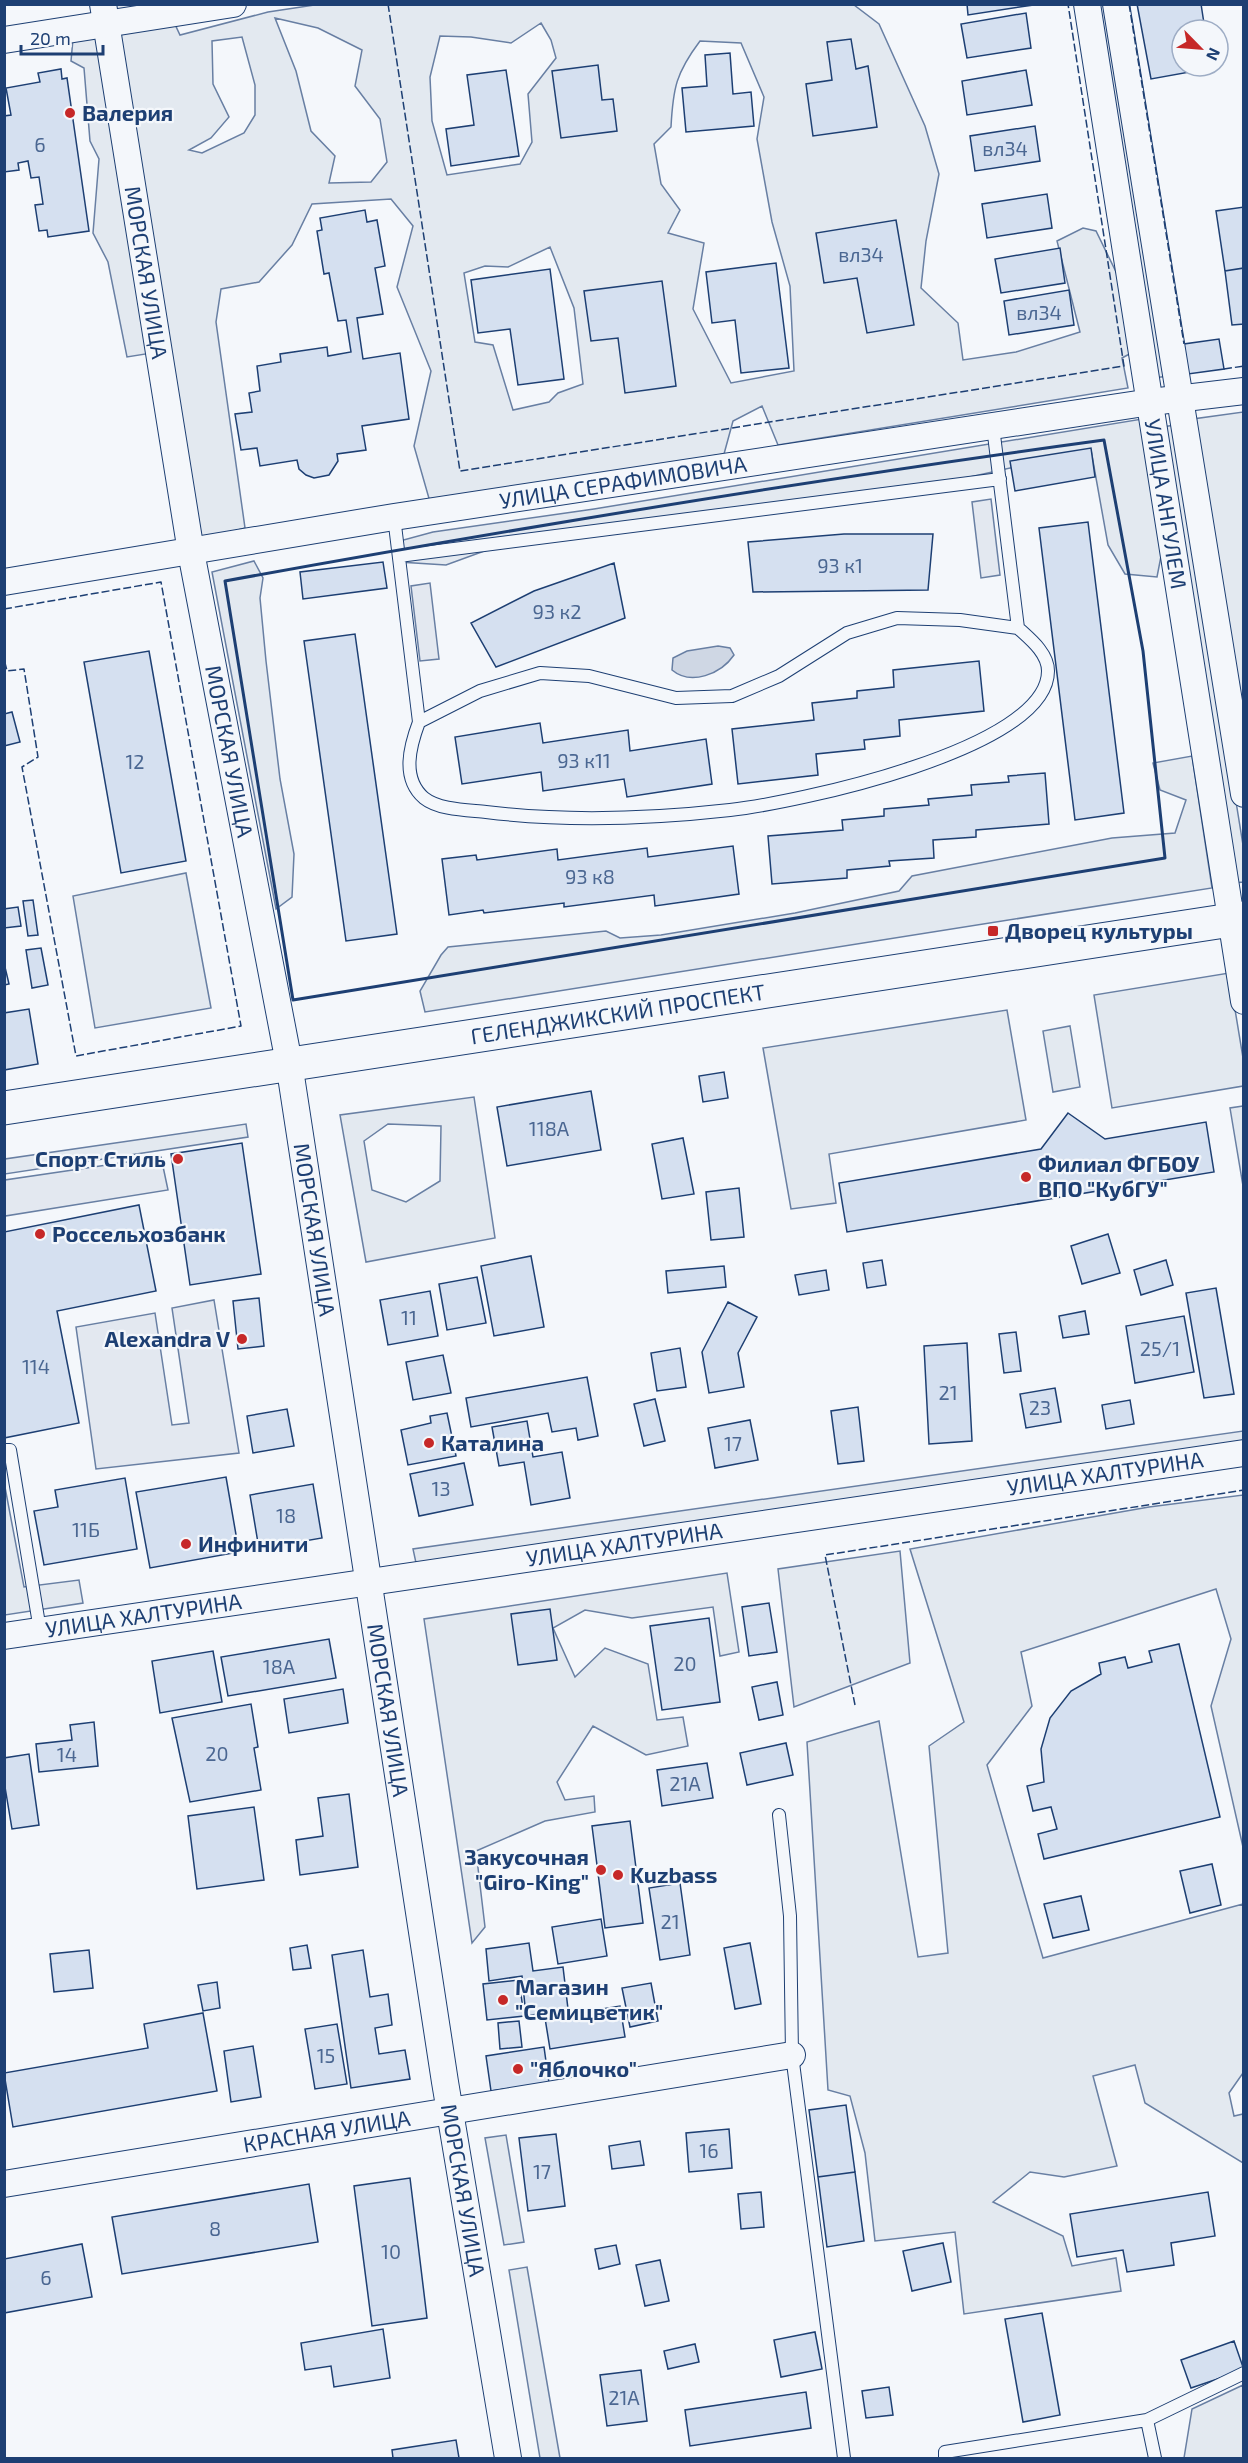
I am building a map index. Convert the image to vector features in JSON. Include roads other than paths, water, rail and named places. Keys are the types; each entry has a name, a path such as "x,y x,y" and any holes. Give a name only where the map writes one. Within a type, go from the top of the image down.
{"main road":[{"name":"ГЕЛЕНДЖИКСКИЙ ПРОСПЕКТ","path":"4,1108 1238,919"}],"street":[{"path":"4,40 104,14 233,4"},
{"name":"УЛИЦА АНГУЛЕМ","path":"1087,4 1238,919 1244,1001"},
{"name":"УЛИЦА АНГУЛЕМ","path":"1116,4 1244,794"},
{"name":"МОРСКАЯ УЛИЦА","path":"104,14 191,552 289,1063 367,1581 508,2458"},
{"name":"УЛИЦА СЕРАФИМОВИЧА","path":"4,582 394,517 1151,402 1244,391"},
{"name":"УЛИЦА ХАЛТУРИНА","path":"4,1636 1244,1453"},
{"name":"КРАСНАЯ УЛИЦА","path":"4,2184 792,2055"}],"lane":[{"path":"993,427 1018,628"},
{"path":"399,556 1000,479"},
{"path":"394,517 420,722 410,748 410,777 424,798 451,808 535,818 639,818 732,810 842,788 951,755 1017,721 1040,700 1048,671 1038,646 1018,628 960,620 897,618 847,633 779,676 732,696 676,698 589,676 540,673 480,691 420,722"},
{"path":"4,1450 10,1450 40,1630"},
{"path":"779,1815 790,1916 792,2055 844,2458"},
{"path":"945,2458 945,2452 1147,2420 1244,2373"},
{"path":"1147,2420 1155,2458"}],"place":[{"name":"Валерия","path":"70,113"},
{"name":"Дворец культуры","path":"993,931"},
{"name":"Спорт Стиль","path":"178,1159"},
{"name":"Филиал ФГБОУ ВПО \"КубГУ\"","path":"1026,1177"},
{"name":"Россельхозбанк","path":"40,1234"},
{"name":"Alexandra V","path":"242,1339"},
{"name":"Каталина","path":"429,1443"},
{"name":"Инфинити","path":"186,1544"},
{"name":"Закусочная \"Giro-King\"","path":"601,1870"},
{"name":"Kuzbass","path":"618,1875"},
{"name":"Магазин \"Семицветик\"","path":"503,2000"},
{"name":"\"Яблочко\"","path":"518,2069"}]}
